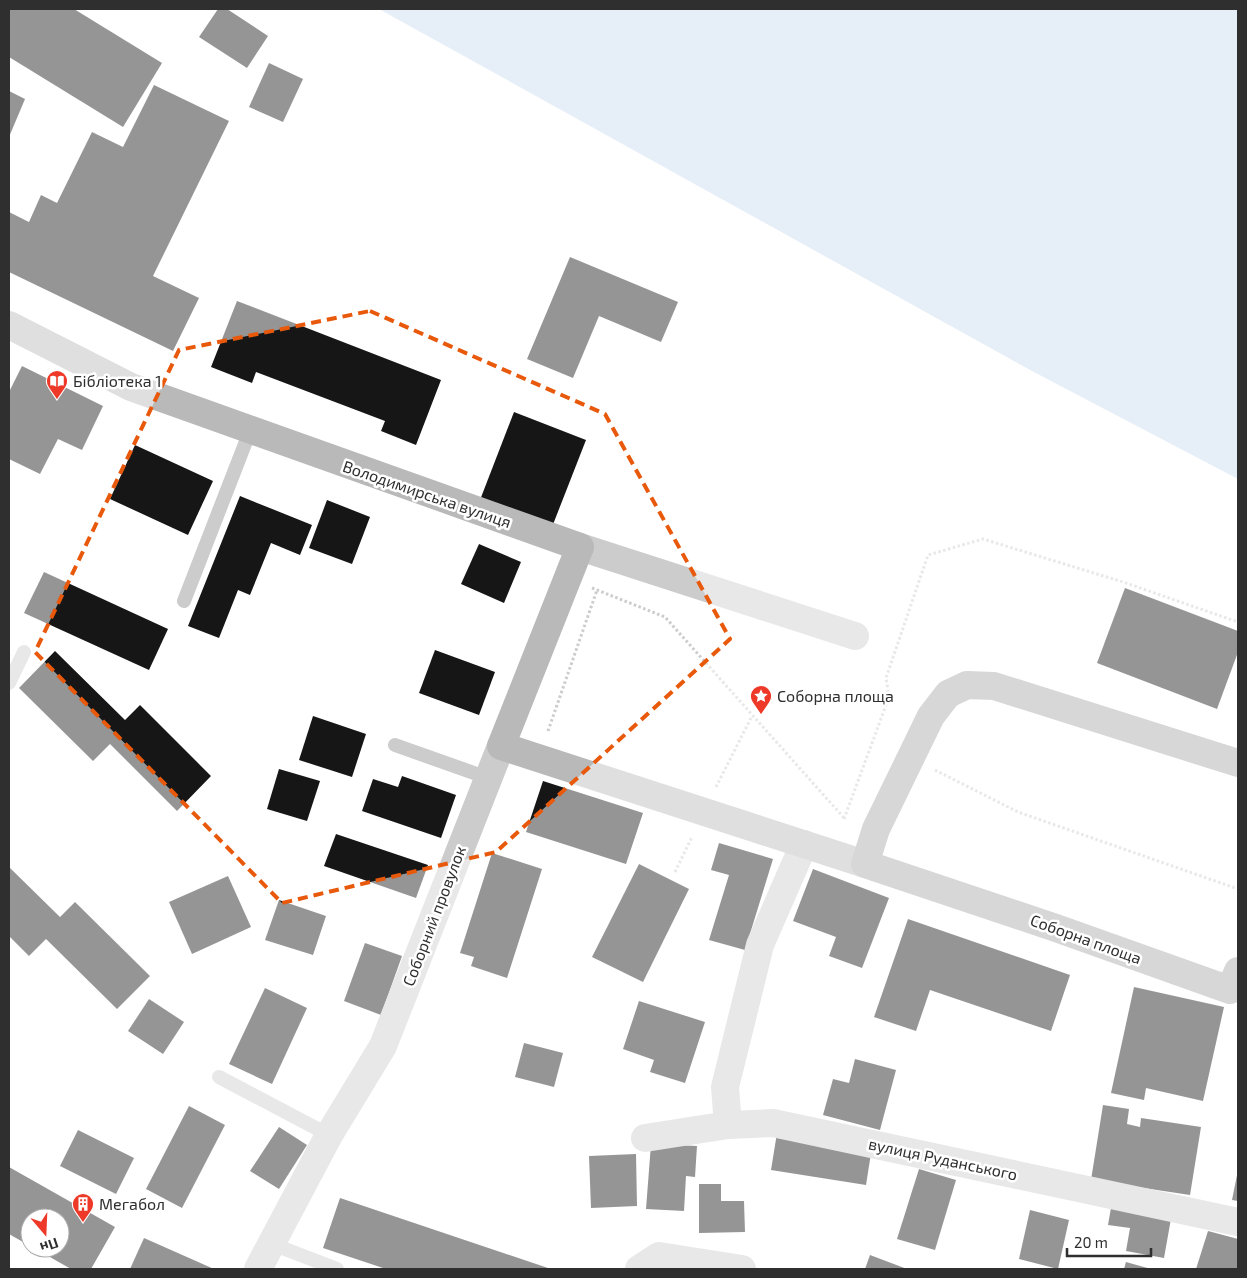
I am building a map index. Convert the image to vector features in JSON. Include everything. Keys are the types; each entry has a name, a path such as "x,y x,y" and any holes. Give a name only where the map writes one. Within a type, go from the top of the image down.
{"main road":[{"name":"Володимирська вулиця","path":"9,324 131,387 250,431 580,547"},
{"name":"Соборний провулок","path":"501,746 580,547"},
{"path":"867,856 876,829 930,716 948,694 967,684 994,686 1238,763"},
{"name":"Соборна площа","path":"501,746 804,844 867,856 1056,928 1235,985"}],"street":[{"name":"Володимирська вулиця","path":"580,547 855,636"},
{"name":"Соборний провулок","path":"258,1269 329,1135 383,1046 501,746"},
{"path":"728,1125 725,1088 760,945 804,844"},
{"name":"вулиця Руданського","path":"645,1138 728,1125 773,1124 1238,1222"},
{"path":"639,1269 660,1256 742,1269"}],"lane":[{"path":"184,601 250,431"},
{"path":"9,683 24,652"},
{"path":"395,745 488,778"},
{"path":"219,1077 329,1135"},
{"path":"272,1244 337,1269"}],"path":[{"path":"844,819 889,697 886,678 928,555 983,539 1123,582 1238,622"},
{"path":"567,578 665,617 844,819 867,856"},
{"path":"538,758 597,590"},
{"path":"911,757 1018,812 1238,889"}],"highlighted area":[{"path":"370,311 605,414 730,639 496,852 282,903 35,652 179,350"}],"water":[{"path":"379,9 1238,9 1238,479 1032,371"}],"building":[{"path":"9,9 74,9 162,63 123,127 9,57"},
{"path":"218,9 227,9 268,36 247,68 199,37"},
{"path":"269,63 303,79 283,122 249,107"},
{"path":"154,85 229,121 153,276 199,298 173,351 9,272 9,212 29,222 41,195 57,203 92,132 123,147"},
{"path":"9,91 25,99 9,137"},
{"path":"570,257 678,302 661,342 599,316 573,378 527,359"},
{"path":"237,301 441,380 416,445 381,431 385,421 256,372 252,383 211,367"},
{"path":"22,366 103,406 82,450 58,439 40,474 9,459 9,392"},
{"path":"514,412 586,440 552,527 480,500"},
{"path":"135,445 213,481 188,535 110,499"},
{"path":"240,496 312,525 300,555 271,543 250,595 238,590 219,638 188,626"},
{"path":"327,500 370,517 352,564 309,548"},
{"path":"479,544 521,562 504,603 461,584"},
{"path":"44,572 168,629 149,670 24,613"},
{"path":"1125,588 1238,631 1238,652 1217,709 1097,663"},
{"path":"435,650 495,672 479,715 419,693"},
{"path":"55,651 125,720 140,705 211,776 177,811 110,744 93,761 19,688"},
{"path":"313,716 366,734 352,777 299,760"},
{"path":"279,769 320,781 307,821 267,809"},
{"path":"402,776 456,795 441,838 362,811 373,779 398,787"},
{"path":"543,781 643,813 626,864 526,832"},
{"path":"336,834 428,865 416,898 324,866"},
{"path":"719,843 773,859 745,950 709,940 729,875 711,870"},
{"path":"492,853 542,869 507,978 471,966 474,957 460,953"},
{"path":"639,864 689,889 643,982 592,957"},
{"path":"9,867 60,917 75,902 150,976 117,1009 46,939 29,956 9,936"},
{"path":"813,869 889,898 862,968 829,956 836,937 793,921"},
{"path":"228,876 251,927 192,954 169,902"},
{"path":"279,900 326,916 313,955 265,940"},
{"path":"908,919 1070,975 1051,1031 930,990 916,1031 874,1017"},
{"path":"365,943 402,956 381,1015 344,1001"},
{"path":"1134,987 1224,1007 1203,1101 1146,1088 1144,1100 1111,1093"},
{"path":"265,988 307,1008 272,1084 229,1064"},
{"path":"149,999 184,1022 163,1054 128,1031"},
{"path":"639,1001 705,1022 685,1083 650,1072 654,1060 623,1049"},
{"path":"524,1043 563,1053 554,1087 515,1077"},
{"path":"855,1059 896,1070 880,1130 823,1115 833,1079 849,1083"},
{"path":"1103,1105 1129,1109 1127,1124 1140,1127 1141,1118 1201,1127 1190,1195 1091,1180"},
{"path":"189,1106 225,1125 182,1208 146,1189"},
{"path":"279,1127 307,1145 279,1189 250,1171"},
{"path":"78,1130 134,1158 116,1194 60,1166"},
{"path":"777,1133 872,1147 866,1185 771,1170"},
{"path":"651,1144 697,1146 695,1177 686,1176 684,1211 646,1209"},
{"path":"636,1154 637,1206 591,1208 589,1156"},
{"name":"Мегабол","path":"9,1167 115,1227 91,1269 71,1269 52,1258 70,1258 70,1208 20,1208 20,1240 9,1234"},
{"path":"919,1169 956,1180 935,1250 897,1239"},
{"path":"1238,1176 1238,1201 1232,1200"},
{"path":"699,1184 721,1184 721,1201 744,1201 745,1232 699,1233"},
{"path":"340,1198 551,1269 386,1269 323,1248"},
{"path":"1112,1202 1172,1213 1164,1258 1126,1251 1130,1228 1108,1225"},
{"path":"1030,1210 1069,1220 1058,1269 1019,1259"},
{"path":"1208,1231 1238,1239 1238,1269 1196,1269"},
{"path":"144,1238 214,1269 130,1269"},
{"path":"870,1255 907,1269 865,1269"},
{"path":"1126,1262 1151,1269 1124,1269"}],"place":[{"name":"Бібліотека 1","path":"57,400"},
{"name":"Соборна площа","path":"761,715"},
{"name":"Мегабол","path":"83,1223"}]}
